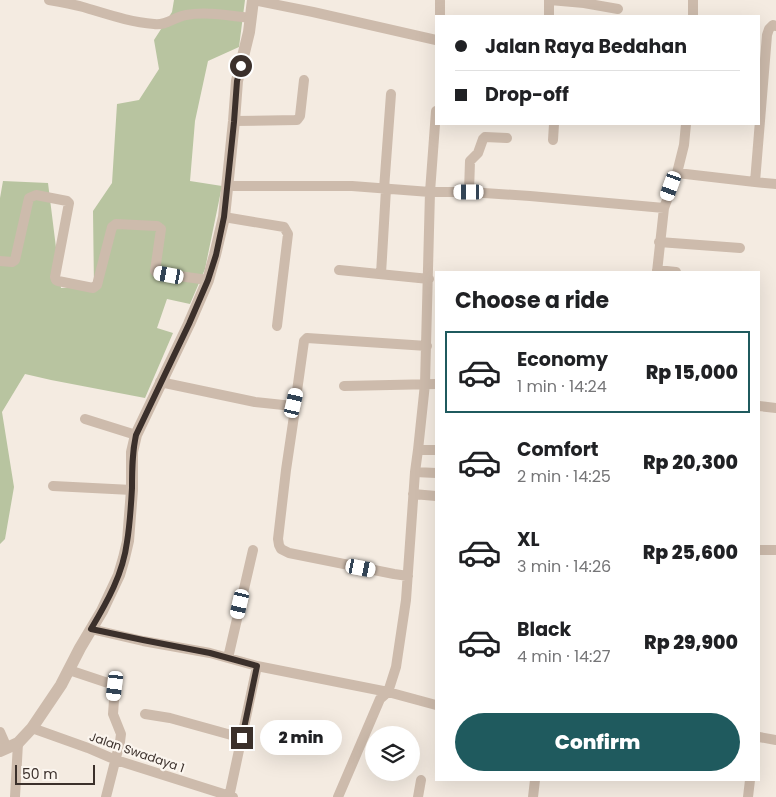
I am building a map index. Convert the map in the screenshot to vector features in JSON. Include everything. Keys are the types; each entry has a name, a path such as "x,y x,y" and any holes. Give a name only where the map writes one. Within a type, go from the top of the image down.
{"street":[{"path":"49,0 83,7 131,21 155,25 164,24 186,15 208,14 251,18"},
{"path":"8,747 32,728 61,685 119,575 128,541 132,490 132,452 136,435 208,280 220,237 224,217 237,81 251,18 253,0 435,40"},
{"path":"440,0 440,15"},
{"path":"549,15 549,0 584,1 618,8"},
{"path":"693,0 693,15"},
{"path":"760,121 767,35 769,29 773,25 776,26"},
{"path":"234,122 296,120 300,116 304,80"},
{"path":"381,274 391,94"},
{"path":"338,797 380,699 388,692 396,667 406,600 415,472 431,384 427,346 432,305 428,278 430,192 435,124"},
{"path":"553,140 554,125"},
{"path":"657,271 664,208 677,173 684,145 686,125"},
{"path":"755,182 760,125"},
{"path":"469,192 470,161 478,154 483,139 485,137 507,138"},
{"path":"677,173 776,184"},
{"path":"227,186 352,186 587,200 664,208"},
{"path":"0,261 12,262 15,260 29,198 36,195 69,203 55,277 58,281 96,287 112,226 116,224 160,227 157,273 208,280"},
{"path":"224,217 284,227 288,234 277,326"},
{"path":"660,242 740,248"},
{"path":"339,270 428,278"},
{"path":"408,576 290,553 281,549 278,539 294,416 293,406 304,341 307,338 427,346"},
{"path":"160,382 255,402 293,406"},
{"path":"344,386 431,384"},
{"path":"760,406 776,408"},
{"path":"85,419 136,435"},
{"path":"418,450 435,450"},
{"path":"415,472 435,473"},
{"path":"53,486 132,490"},
{"path":"413,494 435,496"},
{"path":"228,658 253,550"},
{"path":"760,550 776,550"},
{"path":"91,629 257,666 388,692 435,705"},
{"path":"231,797 257,666"},
{"path":"69,670 115,686 113,714 121,734 119,751 106,797"},
{"path":"145,714 170,718 242,738"},
{"name":"Jalan Swadaya 1","path":"32,728 116,760 231,797"},
{"path":"0,732 8,747 15,797"},
{"path":"760,737 776,740"},
{"path":"418,797 421,780"},
{"path":"533,797 535,781"},
{"path":"748,797 750,781"}],"green space":[{"path":"174,0 245,0 239,47 208,61 195,121 190,181 222,186 205,269 190,304 167,299 157,328 173,333 145,398 25,374 2,412 14,487 5,539 0,544 0,198 3,181 48,183 61,288 94,287 93,211 112,183 117,104 139,100 159,69 154,40 172,12"}],"route":[{"path":"241,66 237,81 224,217 216,255 208,280 189,324 136,435 132,452 132,490 128,541 119,575 91,629 210,653 257,666 242,738"}]}
